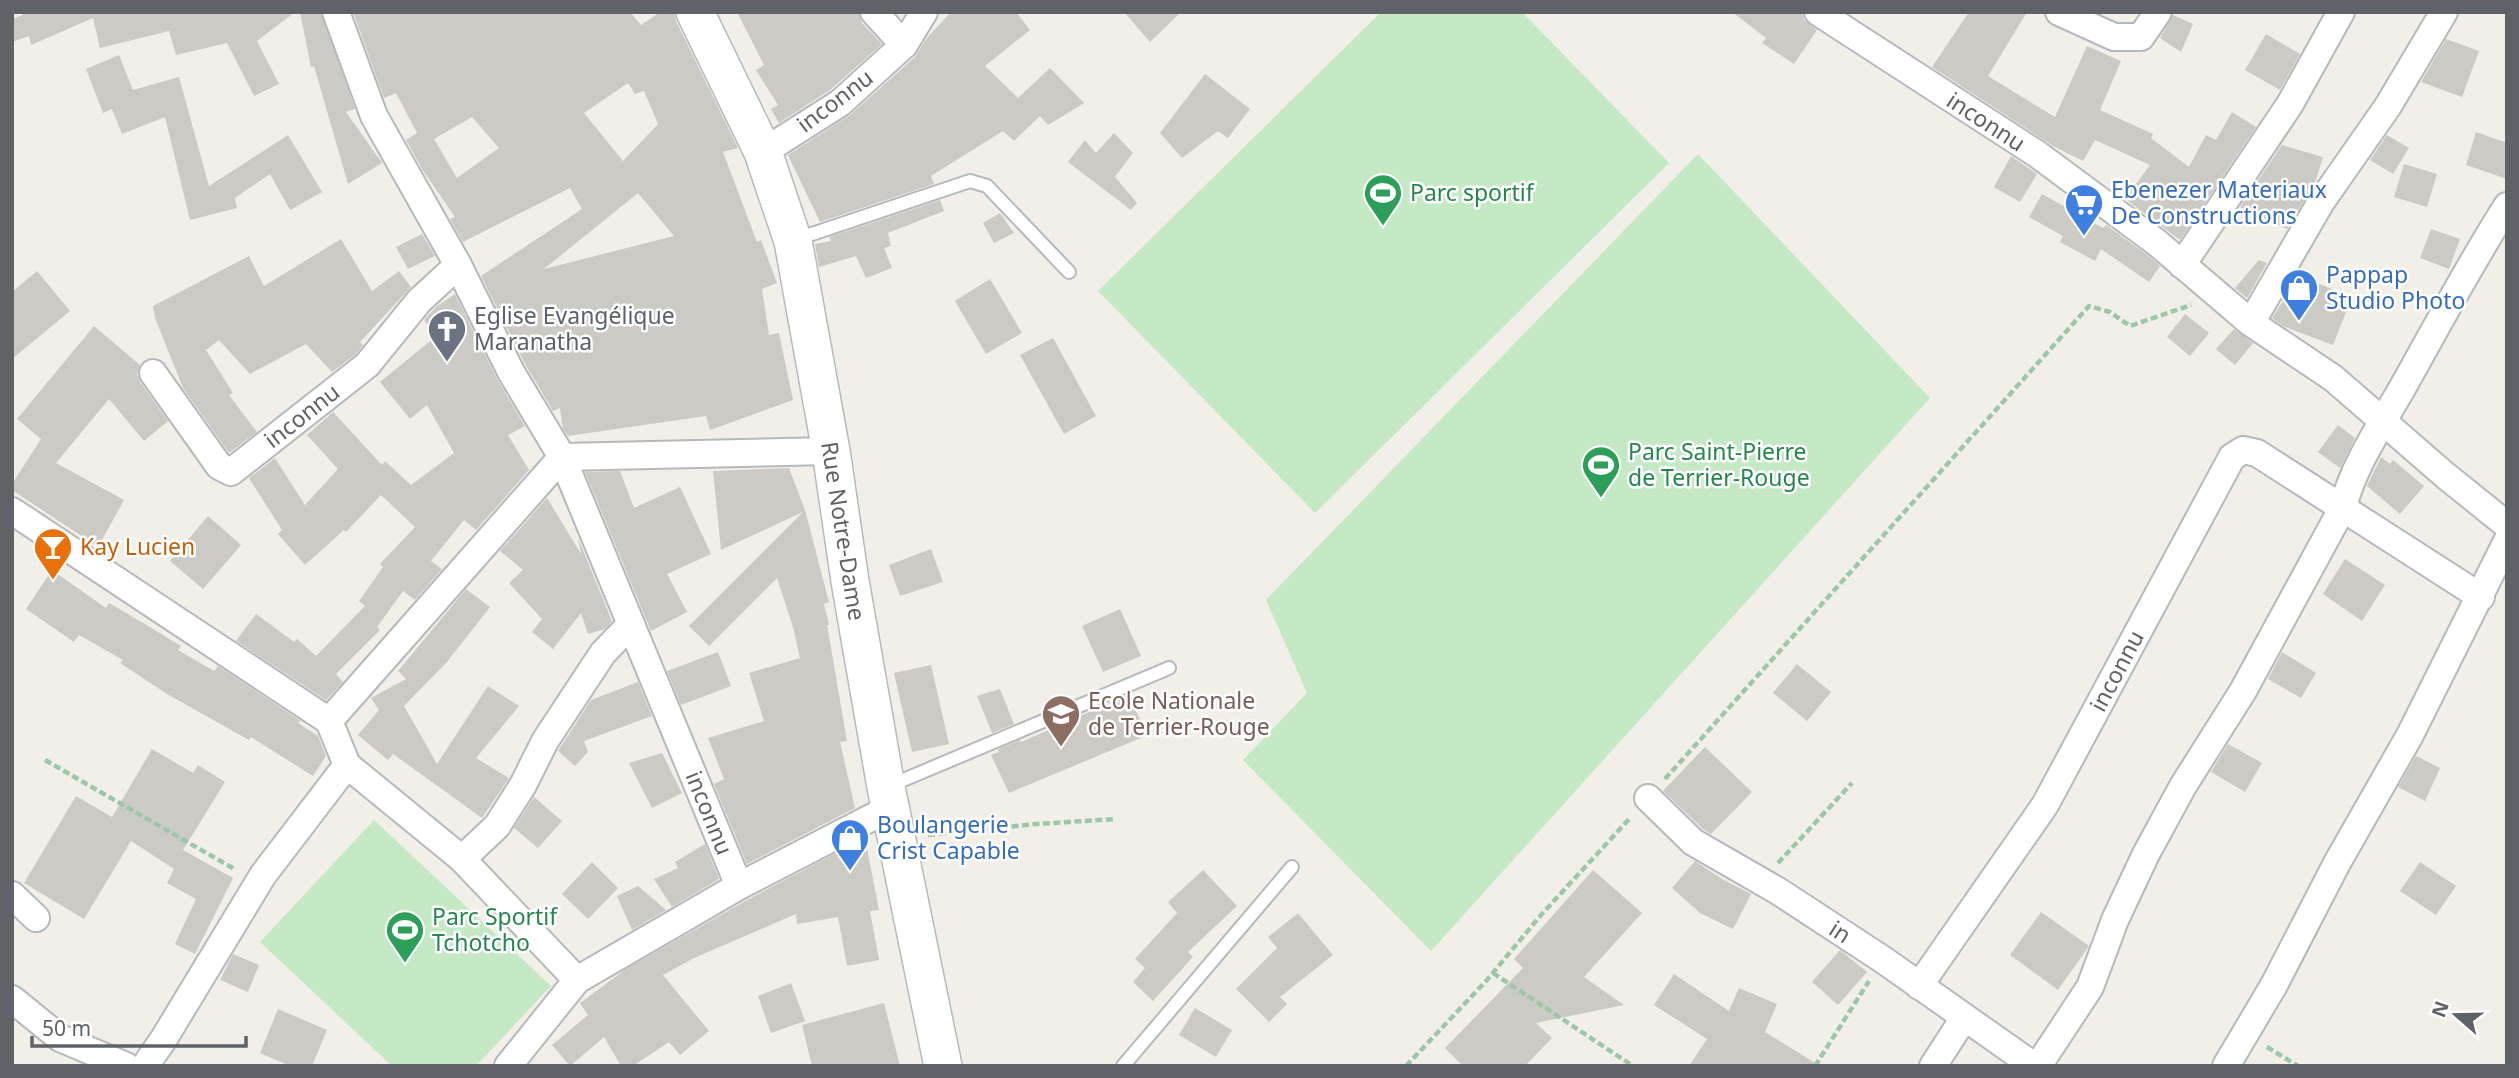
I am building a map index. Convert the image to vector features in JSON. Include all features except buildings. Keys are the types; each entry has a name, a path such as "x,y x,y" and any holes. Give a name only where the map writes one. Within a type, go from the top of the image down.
{"street":[{"name":"inconnu","path":"336,12 374,116 458,265 511,372 562,457 739,886"},
{"name":"Rue Notre-Dame","path":"695,12 763,152 793,241 831,451 849,582 890,812 943,1066"},
{"path":"874,12 904,45"},
{"name":"inconnu","path":"763,152 840,103 904,45 924,12"},
{"name":"inconnu","path":"1818,12 2037,155 2156,242 2251,323 2333,379 2507,525"},
{"path":"2059,12 2114,37 2141,37 2158,12"},
{"path":"2182,265 2290,104 2341,12"},
{"path":"2251,323 2321,202 2388,106 2444,12"},
{"path":"2036,1066 2090,988 2115,920 2146,854 2183,786 2244,691 2343,507 2347,489 2383,422 2484,241 2507,206"},
{"name":"inconnu","path":"153,373 219,466 231,472 367,365 419,301 458,265"},
{"name":"inconnu","path":"1919,986 2045,805 2232,457 2243,450 2258,453 2481,597"},
{"path":"329,721 562,457 831,451"},
{"path":"12,511 329,721 347,765 462,859 577,980"},
{"path":"2226,1066 2410,735 2507,541"},
{"path":"462,859 497,826 523,785 545,741 595,664 631,624"},
{"path":"145,1066 258,883 347,765"},
{"name":"in","path":"1648,798 1693,842 1760,881 1882,959 2036,1066"},
{"name":"inconnu","path":"508,1066 577,980 739,886 890,812"},
{"path":"12,895 36,918"},
{"path":"12,999 60,1038 127,1066"},
{"path":"1933,1066 1964,1018"}],"lane":[{"path":"793,241 970,181 986,186 1069,272"},
{"path":"890,812 1169,668"},
{"path":"1123,1066 1292,867"}],"path":[{"path":"1406,1066 1493,974 1541,915 2089,306 2110,312 2130,326 2219,296"},
{"path":"45,760 258,883"},
{"path":"1760,881 1852,783"},
{"path":"890,812 1036,824 1116,819"},
{"path":"1815,1066 1882,959"},
{"path":"1493,974 1633,1066"},
{"path":"2245,1035 2298,1066"}],"green space":[{"name":"Parc sportif","path":"1381,12 1522,12 1669,163 1315,513 1098,291"},
{"name":"Parc Saint-Pierre de Terrier-Rouge","path":"1698,154 1930,398 1431,951 1243,760 1307,693 1266,600"},
{"name":"Parc Sportif Tchotcho","path":"374,820 551,986 476,1066 392,1066 260,942"}],"place":[{"name":"Parc sportif","path":"1383,227"},
{"name":"Ebenezer Materiaux De Constructions","path":"2084,237"},
{"name":"Pappap Studio Photo","path":"2299,322"},
{"name":"Eglise Evangélique Maranatha","path":"447,363"},
{"name":"Parc Saint-Pierre de Terrier-Rouge","path":"1601,499"},
{"name":"Kay Lucien","path":"53,581"},
{"name":"Ecole Nationale de Terrier-Rouge","path":"1061,748"},
{"name":"Boulangerie Crist Capable","path":"850,872"},
{"name":"Parc Sportif Tchotcho","path":"405,964"}]}
